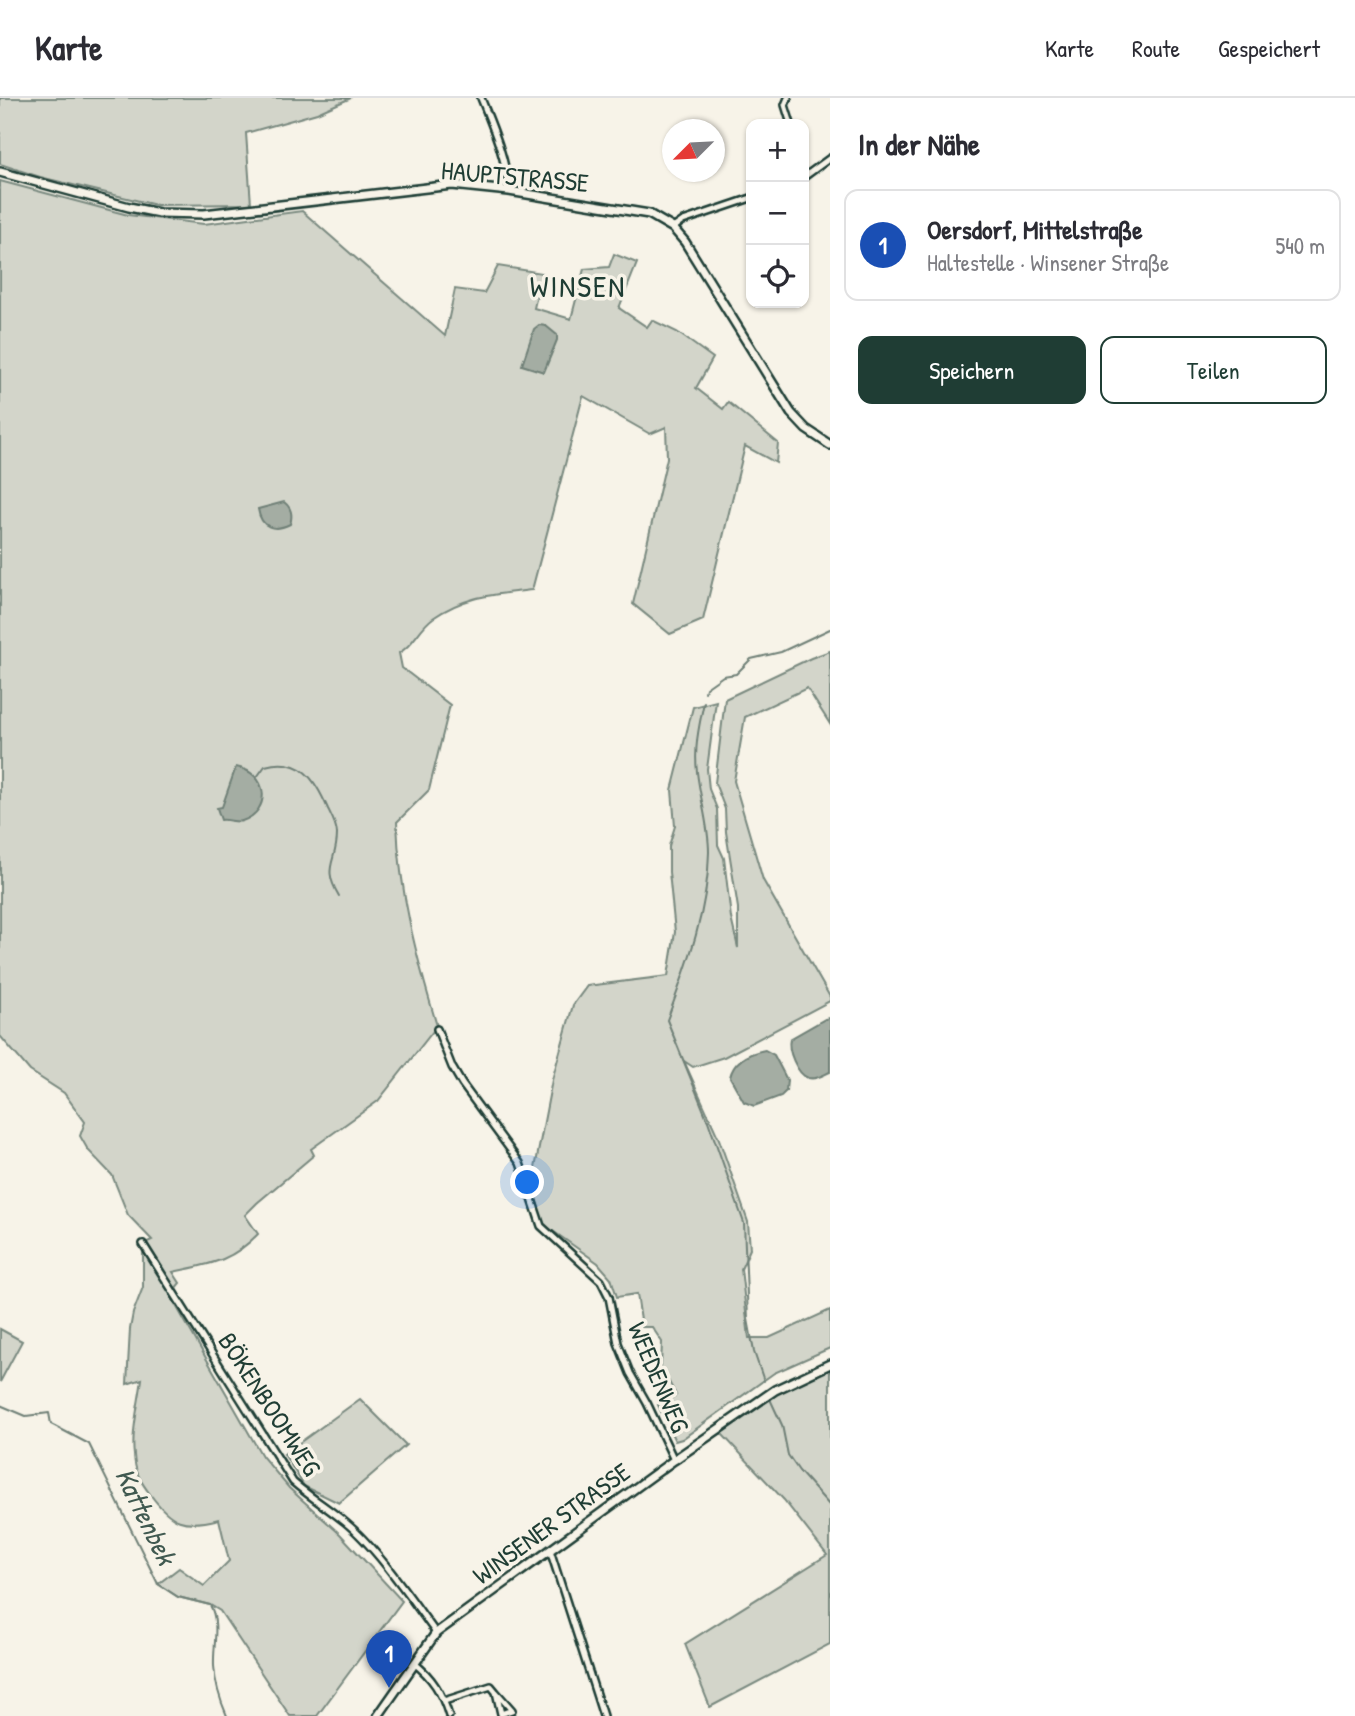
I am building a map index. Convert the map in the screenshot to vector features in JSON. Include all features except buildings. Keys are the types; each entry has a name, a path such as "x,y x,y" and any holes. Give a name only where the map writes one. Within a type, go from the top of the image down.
{"street":[{"path":"481,98 499,147 509,191"},
{"path":"788,98 785,105 789,119"},
{"path":"809,174 830,158"},
{"name":"HAUPTSTRASSE","path":"0,172 159,213 204,214 452,185 509,191 649,214 673,229 694,256 791,413 806,429 830,445"},
{"path":"673,229 683,221 746,200"},
{"name":"WEEDENWEG","path":"437,1029 452,1068 520,1163 541,1226 601,1282 609,1297 618,1343 630,1373 674,1460"},
{"name":"BÖKENBOOMWEG","path":"143,1244 293,1482 314,1501 346,1522 436,1633"},
{"name":"WINSENER STRASSE","path":"378,1716 436,1633 775,1390 830,1364"},
{"path":"550,1550 603,1716"},
{"path":"414,1663 430,1675 444,1700 449,1716"},
{"path":"444,1700 491,1686 496,1692"}],"shaded area":[{"path":"0,98 351,98 317,113 246,133 251,204 156,205 40,177 0,164"},
{"path":"0,181 128,215 204,224 302,211 445,336 455,289 484,293 498,266 542,273 534,308 571,319 584,269 609,267 614,254 637,263 619,308 647,327 652,320 677,332 713,358 696,388 723,409 728,402 778,443 776,463 745,446 703,620 670,634 633,604 667,458 666,427 650,434 583,396 532,590 481,597 445,610 433,618 409,646 399,653 402,668 450,705 429,790 397,822 401,874 410,925 437,1026 378,1101 311,1149 314,1155 245,1215 258,1234 229,1256 173,1272 180,1283 170,1295 262,1456 289,1488 340,1534 402,1601 317,1716 290,1716 220,1611 210,1605 178,1597 158,1584 179,1568 204,1586 229,1561 219,1519 187,1523 172,1517 146,1489 136,1466 133,1446 142,1379 127,1384 130,1329 143,1287 143,1244 152,1240 128,1215 112,1175 88,1150 80,1136 85,1122 64,1093 30,1071 0,1036"},
{"path":"539,325 546,326 557,335 544,372 522,365 534,329"},
{"path":"284,502 291,512 290,524 279,528 269,527 262,520 258,509"},
{"path":"830,651 830,724 807,688 745,717 734,781 763,880 830,1001 724,1057 693,1067 684,1061 719,1139 748,1222 750,1249 741,1269 749,1338 769,1338 830,1310 830,1348 774,1373 682,1439 675,1441 658,1405 676,1395 661,1367 662,1342 652,1327 642,1327 637,1294 617,1297 611,1278 598,1263 543,1224 532,1184 552,1080 573,1005 587,986 668,976 675,932 669,872 669,846 675,826 672,790 693,707 716,701 707,769 709,789 717,809 718,845 724,858 731,918 738,948 738,908 725,809 715,783 725,699"},
{"path":"236,767 255,777 263,792 262,801 252,816 242,821 221,820 217,808 222,807"},
{"path":"830,1018 830,1072 817,1078 808,1078 800,1072 794,1061 790,1039"},
{"path":"765,1050 774,1055 787,1080 786,1091 781,1096 754,1106 744,1102 730,1077 743,1058"},
{"path":"0,1329 22,1341 0,1382"},
{"path":"830,1369 830,1644 710,1707 685,1644 827,1555 784,1500 721,1433 777,1394"},
{"path":"360,1399 406,1445 339,1503 304,1486 284,1454"}],"waterway":[{"path":"705,692 706,688 723,676 736,674 751,659 781,652 830,629"},
{"path":"704,702 696,763 709,842 708,874 701,917 667,1020 708,1121 744,1223 748,1319 754,1352 764,1381"},
{"path":"257,777 265,766 288,764 305,772 318,788 336,828 336,844 330,871 339,896"},
{"path":"770,1399 782,1425 788,1455 830,1506"},
{"name":"Kattenbek","path":"0,1405 26,1416 49,1413 51,1424 89,1444 158,1584 178,1597 210,1605 215,1627 215,1679 227,1716"}],"place":[{"name":"Oersdorf, Mittelstraße","path":"389,1688"}],"district":[{"name":"WINSEN","path":"578,286"}]}
